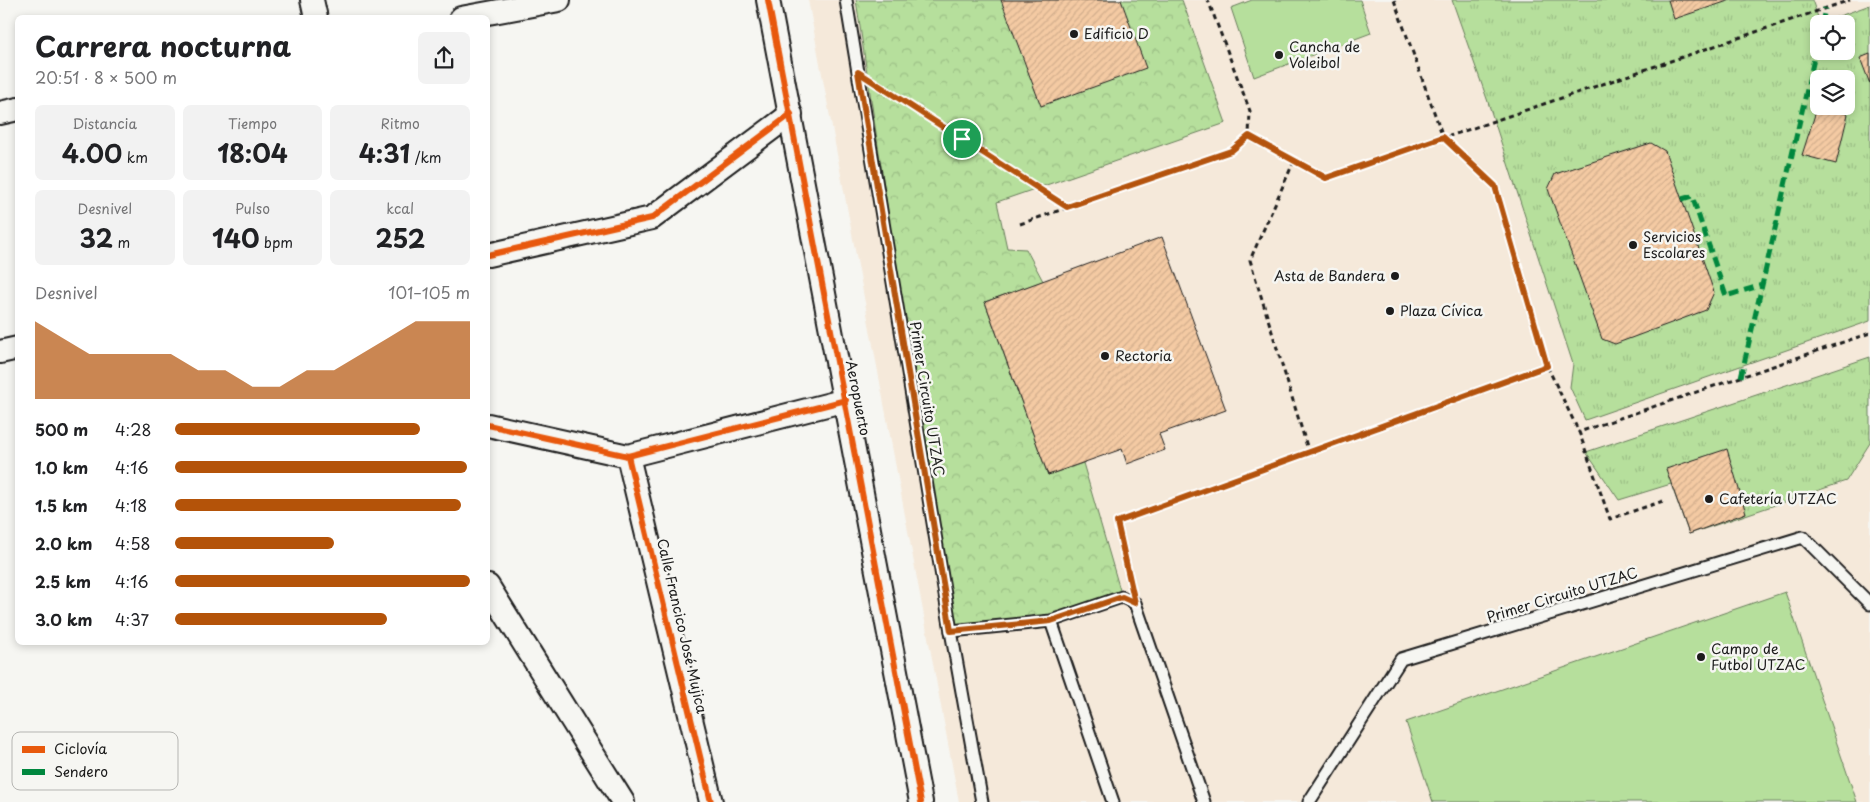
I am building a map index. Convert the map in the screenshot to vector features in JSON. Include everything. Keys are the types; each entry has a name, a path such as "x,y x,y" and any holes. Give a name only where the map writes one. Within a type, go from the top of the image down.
{"street":[{"path":"312,0 315,15"},
{"path":"478,15 559,0"},
{"name":"Aeropuerto","path":"768,0 846,400 921,802"},
{"path":"0,113 15,110"},
{"path":"490,255 652,218 791,114"},
{"path":"0,352 15,349"},
{"path":"490,425 628,456 846,400"},
{"name":"Calle Francico José Mujica","path":"628,456 711,802"},
{"path":"490,589 623,802"}],"lane":[{"name":"Primer Circuito UTZAC","path":"846,0 951,631 982,802"},
{"name":"Primer Circuito UTZAC","path":"1309,802 1401,659 1803,537 1870,604"},
{"path":"951,631 1051,621 1122,597 1135,603 1204,802"},
{"path":"1051,621 1113,802"}],"path":[{"path":"1020,224 1231,151 1249,136 1250,112 1208,1 1213,0"},
{"path":"1394,0 1443,137 1495,186 1547,366 1579,432 1610,519 1663,501"},
{"path":"1249,136 1326,178 1850,0"},
{"path":"858,72 1067,207"},
{"path":"1294,161 1250,260 1309,453"},
{"path":"1579,432 1870,332"},
{"path":"1135,603 1117,522 1547,366"}],"shaded area":[{"path":"808,0 1870,0 1870,802 959,802"}],"green space":[{"path":"856,0 1182,0 1226,123 997,202 1007,248 1026,249 1043,281 985,302 1048,475 1083,463 1122,597 1051,621 951,631"},
{"name":"Cancha de Voleibol","path":"1252,0 1360,0 1371,33 1254,77 1231,8"},
{"path":"1452,0 1812,0 1817,15 1810,15 1810,60 1855,60 1855,15 1842,15 1870,5 1870,321 1585,420 1570,387 1573,364 1487,99"},
{"path":"1870,357 1870,443 1846,481 1689,534 1671,484 1619,500 1586,452"},
{"name":"Campo de Futbol UTZAC","path":"1785,592 1857,802 1433,802 1406,722"}],"building":[{"name":"Edificio D","path":"1001,0 1121,0 1146,68 1041,106"},
{"path":"1668,0 1731,0 1674,19"},
{"path":"1870,54 1870,84 1860,58"},
{"path":"1815,115 1848,115 1836,164 1802,155"},
{"name":"Servicios Escolares","path":"1651,143 1665,151 1714,292 1706,310 1615,344 1602,339 1548,189 1555,174"},
{"name":"Rectoria","path":"1162,237 1226,410 1159,434 1165,450 1127,464 1122,449 1048,475 985,302"},
{"name":"Cafetería UTZAC","path":"1727,449 1746,513 1689,534 1666,469"}],"marked path":[{"path":"1824,15 1825,8"},
{"path":"1741,377 1814,60"},
{"path":"1682,199 1692,196 1726,296 1762,285"}],"cycle path":[{"path":"768,0 921,802"},
{"path":"490,255 652,218 791,114"},
{"path":"490,425 628,456 846,400"},
{"path":"628,456 711,802"}],"place":[{"name":"Edificio D","path":"1074,34"},
{"name":"Cancha de Voleibol","path":"1279,55"},
{"name":"Servicios Escolares","path":"1633,245"},
{"name":"Asta de Bandera","path":"1395,276"},
{"name":"Plaza Cívica","path":"1390,311"},
{"name":"Rectoria","path":"1105,356"},
{"name":"Cafetería UTZAC","path":"1709,499"},
{"name":"Campo de Futbol UTZAC","path":"1701,657"}],"route":[{"path":"858,72 962,139 1067,207 1231,151 1249,136 1326,178 1443,137 1495,186 1547,366 1117,522 1135,603 1122,597 1051,621 951,631 858,72"}]}
